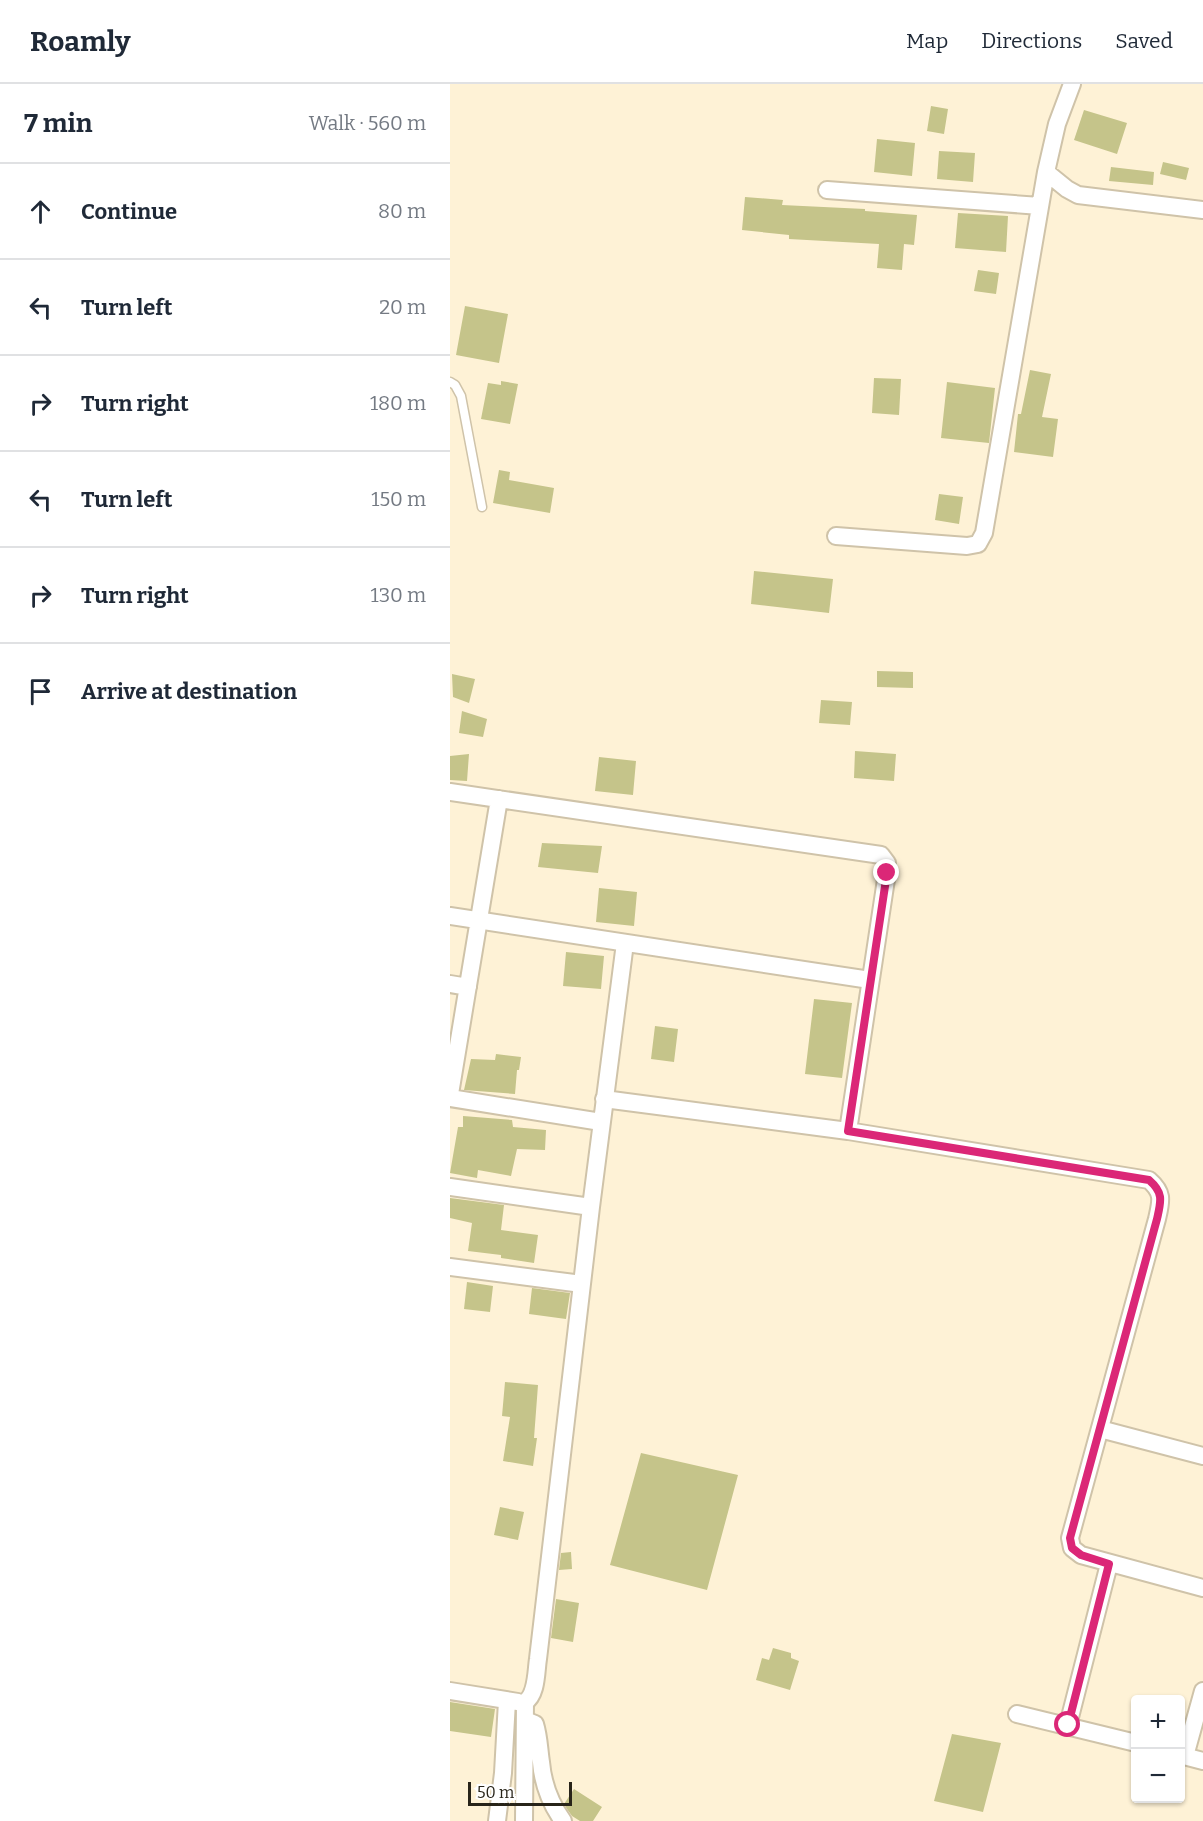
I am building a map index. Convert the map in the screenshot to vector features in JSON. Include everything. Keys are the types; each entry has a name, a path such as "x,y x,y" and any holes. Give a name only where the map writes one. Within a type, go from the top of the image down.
{"street":[{"path":"836,536 967,546 978,544 984,533 1046,172 1057,124 1072,84"},
{"path":"1046,172 1078,195 1203,210"},
{"path":"827,190 1040,206"},
{"path":"450,792 881,855 887,863 887,873 848,1131"},
{"path":"499,799 450,1096 601,1122"},
{"path":"450,916 870,980"},
{"path":"450,1691 525,1702 530,1699 532,1693 625,943"},
{"path":"450,984 468,987"},
{"path":"604,1098 848,1131 1149,1180 1158,1188 1161,1202 1070,1538 1072,1548 1081,1555 1203,1588"},
{"path":"450,1187 591,1207"},
{"path":"450,1267 582,1284"},
{"path":"1100,1429 1203,1456"},
{"path":"1068,1725 1109,1564"},
{"path":"1185,1750 1203,1691"},
{"path":"497,1821 503,1773 507,1701"},
{"path":"524,1821 525,1702"},
{"path":"1017,1714 1131,1742"},
{"path":"525,1719 535,1724 539,1735 546,1791 563,1821"},
{"path":"1185,1756 1203,1761"},
{"path":"524,1792 546,1791"}],"lane":[{"path":"450,382 455,385 461,396 482,507"}],"building":[{"path":"931,106 948,109 944,134 927,131"},
{"path":"1084,110 1127,123 1117,154 1074,140"},
{"path":"877,139 915,143 912,176 874,172"},
{"path":"939,151 975,153 973,182 937,179"},
{"path":"1163,162 1189,168 1186,180 1160,174"},
{"path":"1111,167 1154,172 1153,185 1109,181"},
{"path":"745,197 783,200 782,205 865,209 865,211 917,215 914,245 904,244 902,270 877,268 879,244 789,239 789,235 742,230"},
{"path":"958,213 1008,216 1006,252 955,248"},
{"path":"978,270 999,273 996,294 974,291"},
{"path":"465,306 508,314 499,363 456,355"},
{"path":"1030,370 1051,374 1042,417 1058,419 1053,457 1014,452 1018,414 1021,414"},
{"path":"874,378 901,379 899,415 872,413"},
{"path":"501,381 518,384 510,424 481,419 488,383 501,385"},
{"path":"947,382 995,388 989,443 941,438"},
{"path":"499,470 510,472 509,480 554,488 550,513 493,503"},
{"path":"939,494 963,497 959,524 935,520"},
{"path":"754,571 833,579 829,613 751,604"},
{"path":"877,671 913,672 913,688 877,687"},
{"path":"452,674 475,679 469,703 453,697"},
{"path":"821,700 852,702 850,725 819,723"},
{"path":"462,711 487,719 483,737 459,733"},
{"path":"855,751 896,754 894,781 854,778"},
{"path":"469,754 467,781 450,780 450,756"},
{"path":"599,757 636,761 633,795 595,791"},
{"path":"542,843 602,846 598,873 538,867"},
{"path":"599,888 637,892 634,926 596,922"},
{"path":"566,952 604,956 601,989 563,986"},
{"path":"814,999 852,1003 842,1078 805,1074"},
{"path":"655,1026 678,1029 674,1062 651,1059"},
{"path":"496,1054 521,1057 519,1070 517,1070 515,1094 464,1090 471,1059 495,1060"},
{"path":"463,1116 512,1120 513,1127 546,1130 545,1150 517,1149 511,1176 478,1170 477,1178 450,1173 458,1127 463,1127"},
{"path":"450,1198 504,1205 501,1230 538,1235 534,1263 501,1258 501,1255 468,1251 472,1223 450,1218"},
{"path":"467,1282 493,1286 490,1312 464,1309"},
{"path":"532,1288 570,1293 566,1319 529,1314"},
{"path":"505,1382 538,1385 534,1438 537,1438 533,1466 503,1461 510,1417 502,1416"},
{"path":"641,1453 738,1475 707,1590 610,1565"},
{"path":"500,1507 524,1512 518,1540 494,1535"},
{"path":"571,1552 572,1569 559,1570 561,1553"},
{"path":"556,1599 579,1603 573,1642 551,1638"},
{"path":"773,1648 791,1653 791,1658 799,1661 790,1690 756,1680 762,1658 769,1660"},
{"path":"450,1702 495,1709 491,1737 450,1731"},
{"path":"952,1734 1001,1743 983,1812 934,1801"},
{"path":"574,1789 602,1807 593,1821 580,1821 572,1816 564,1804"}],"route":[{"path":"887,873 848,1131 1149,1180 1158,1188 1161,1202 1070,1538 1072,1548 1081,1555 1109,1564 1068,1725"}]}
